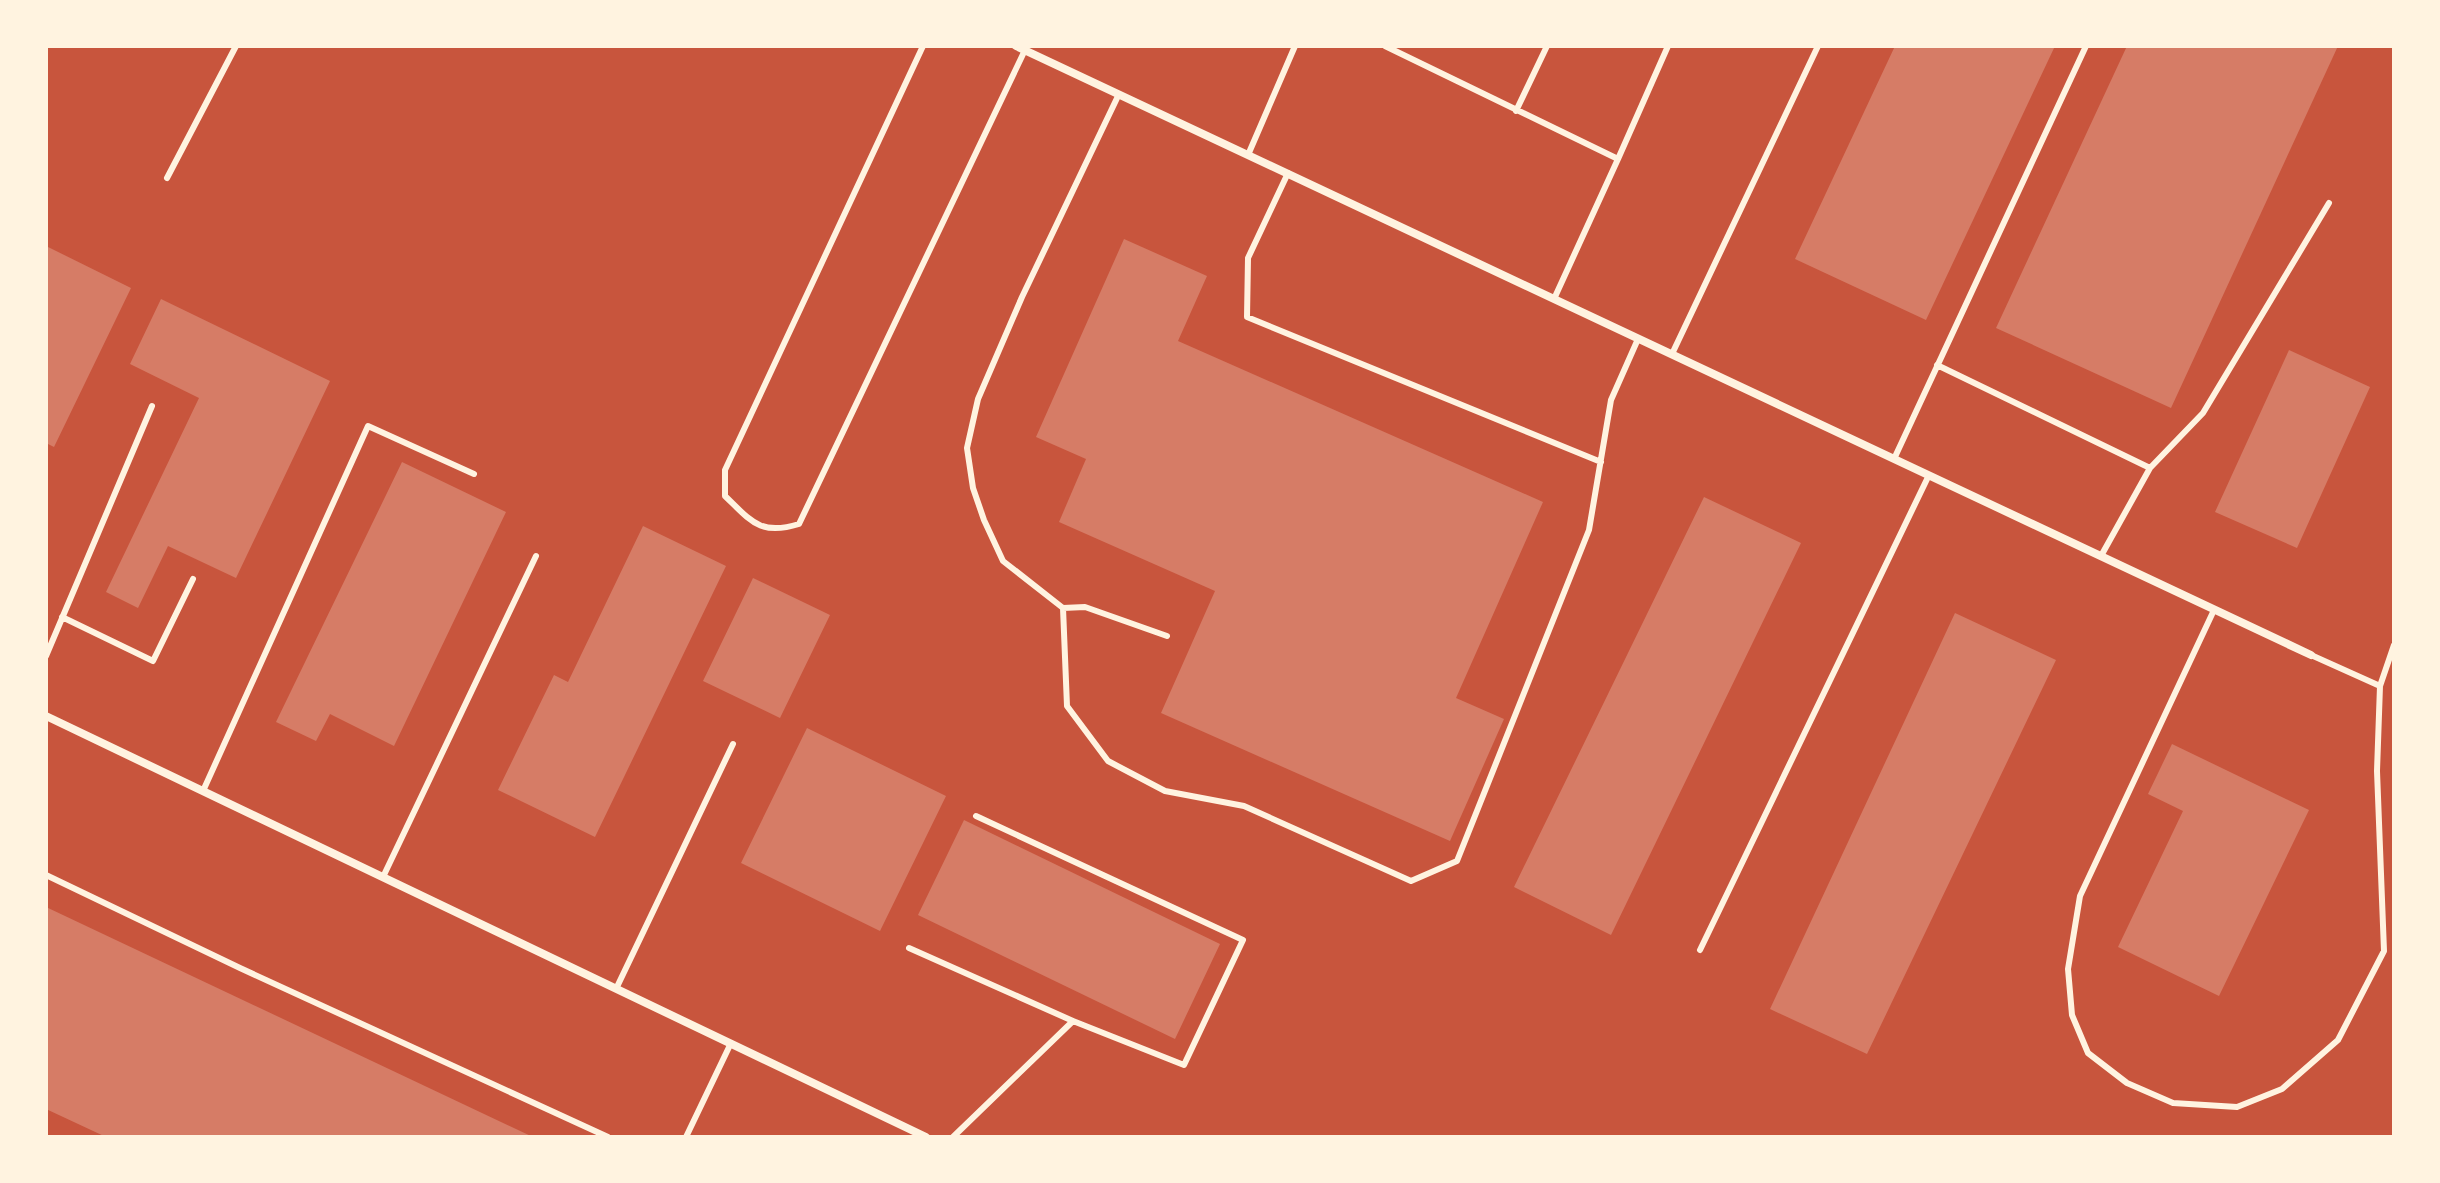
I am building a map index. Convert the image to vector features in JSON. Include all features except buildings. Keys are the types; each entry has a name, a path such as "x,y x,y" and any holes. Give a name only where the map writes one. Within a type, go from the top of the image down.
{"street":[{"path":"1020,48 2311,655"},
{"path":"46,716 731,1043 910,1134 926,1137"}],"lane":[{"path":"167,178 236,46"},
{"path":"923,46 725,470 725,496 751,521 777,531 799,524 1020,48"},
{"path":"1248,155 1295,46"},
{"path":"1385,46 1618,159"},
{"path":"1516,111 1547,46"},
{"path":"1554,299 1668,46"},
{"path":"1672,354 1818,46"},
{"path":"1894,459 2086,46"},
{"path":"1119,94 1022,297 978,399 967,448 973,488 1003,561 1063,608 1085,607 1167,636"},
{"path":"1288,173 1248,258 1247,317 1601,462"},
{"path":"2101,556 2150,468 2203,413 2329,203"},
{"path":"1063,608 1067,706 1108,761 1165,791 1244,806 1411,881 1457,861 1589,530 1611,400 1638,339"},
{"path":"1937,365 2150,468"},
{"path":"46,656 152,406"},
{"path":"203,791 368,426 474,474"},
{"path":"1700,950 1929,475"},
{"path":"383,877 536,556"},
{"path":"62,617 153,661 193,579"},
{"path":"2214,610 2080,896 2068,969 2072,1015 2088,1053 2127,1083 2173,1103 2237,1107 2282,1089 2338,1040 2384,951 2377,771 2380,686 2394,645"},
{"path":"2311,655 2380,686"},
{"path":"616,989 733,744"},
{"path":"909,948 1073,1021 1184,1065 1243,940 976,816"},
{"path":"46,875 608,1137"},
{"path":"953,1137 1073,1021"},
{"path":"686,1137 731,1043"}]}
